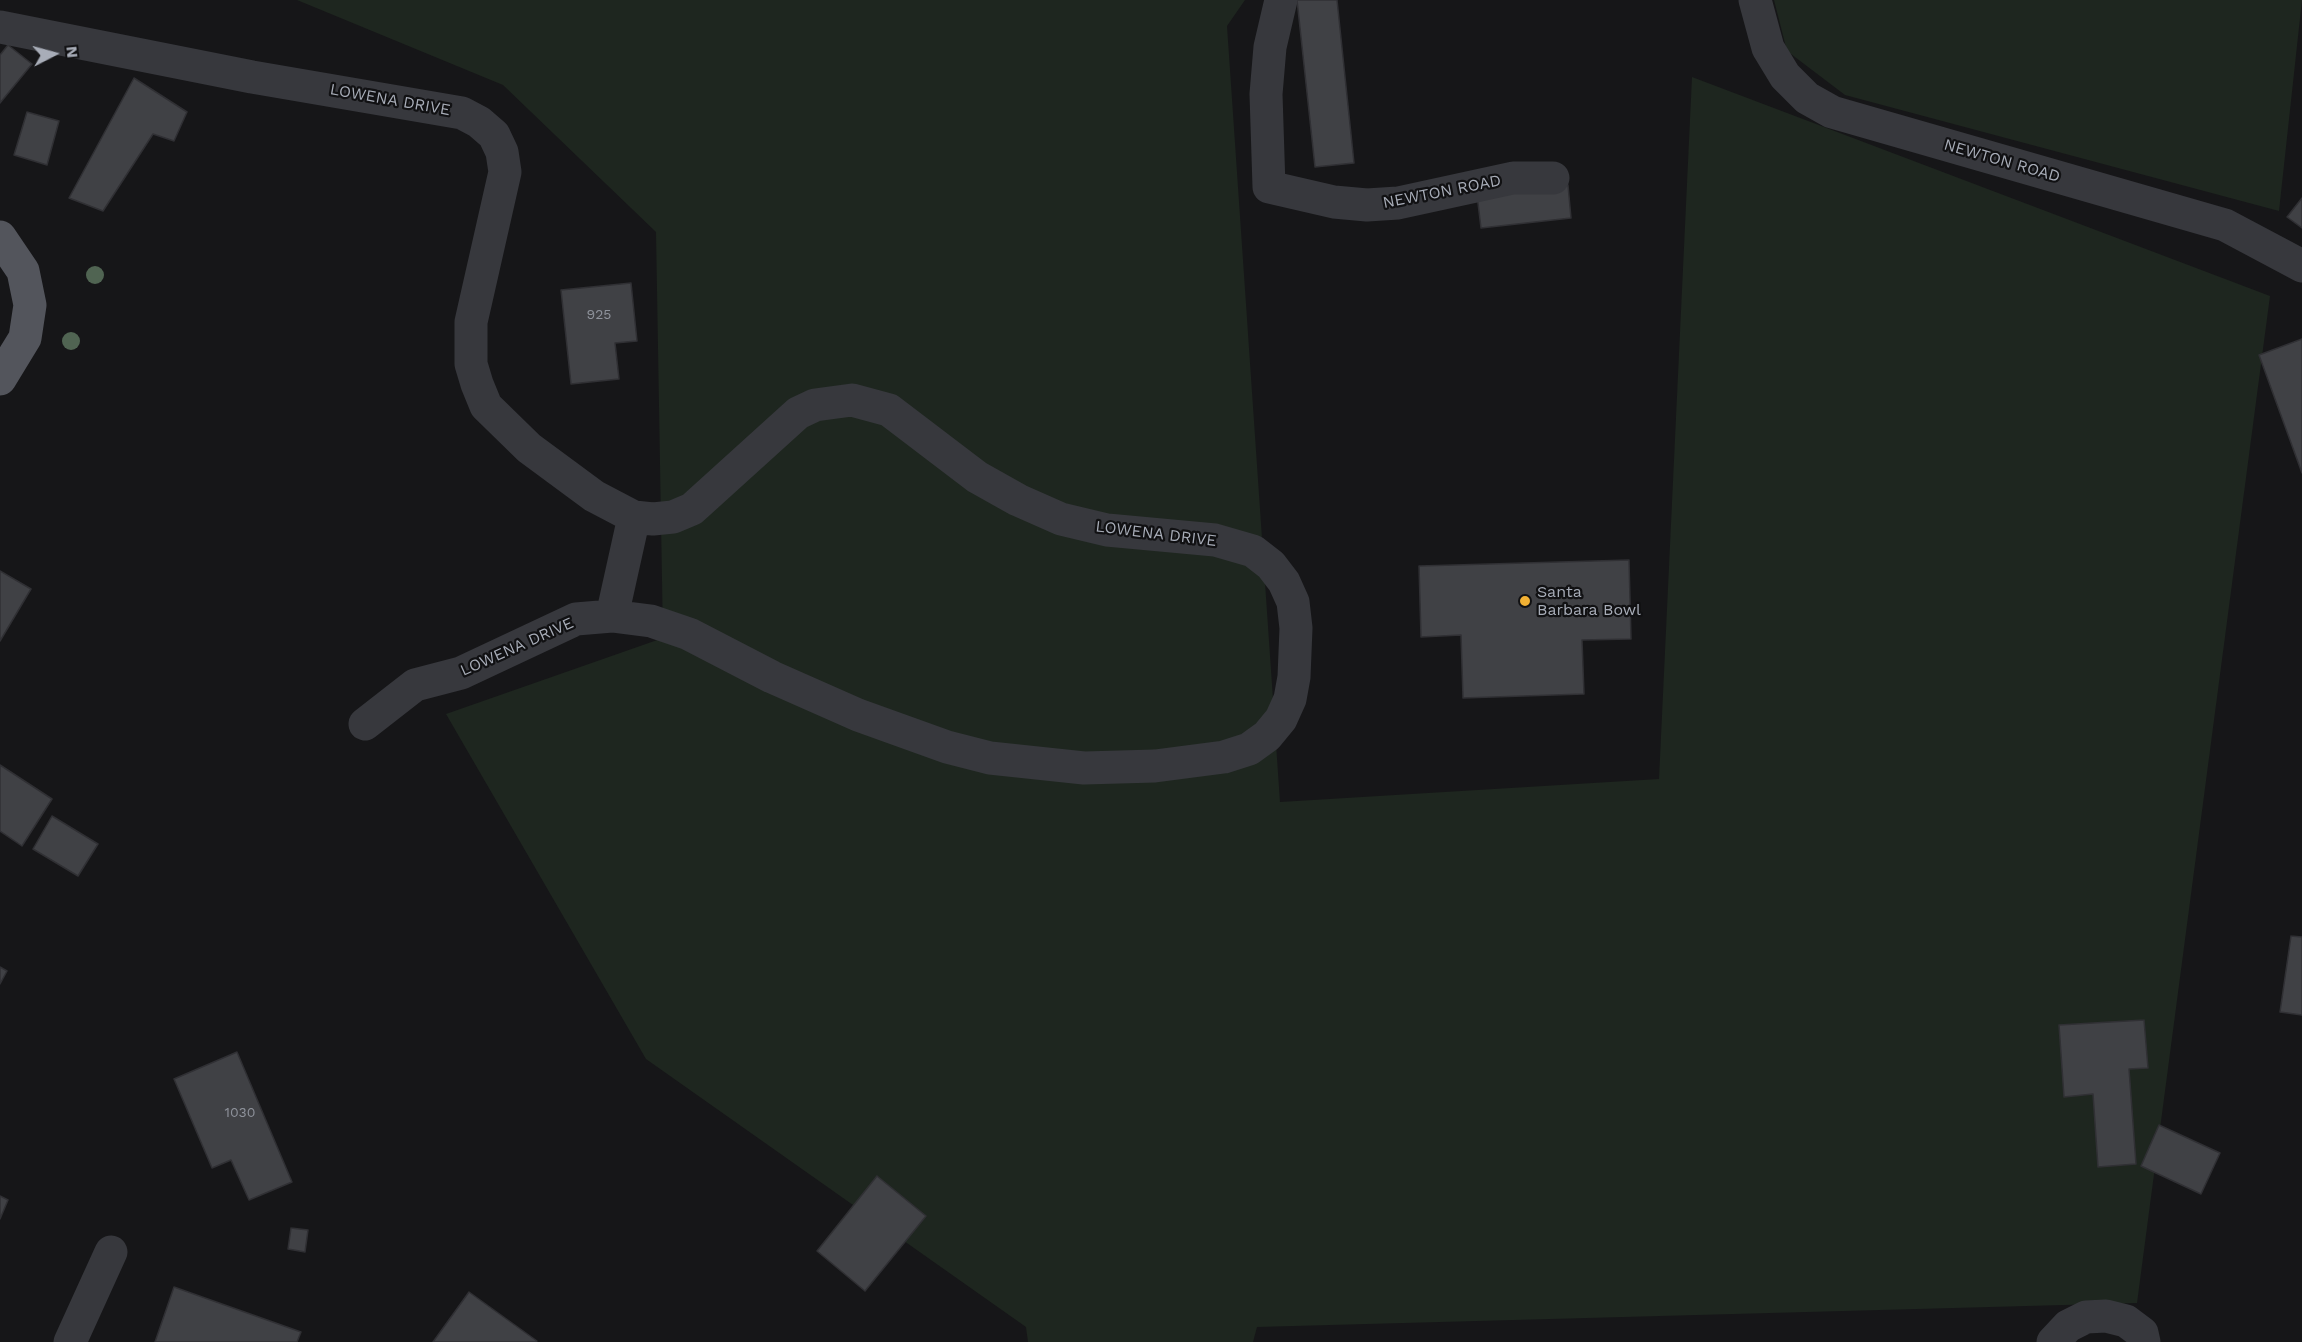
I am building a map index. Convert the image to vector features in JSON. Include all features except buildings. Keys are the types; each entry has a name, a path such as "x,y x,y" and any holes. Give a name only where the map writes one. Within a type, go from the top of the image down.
{"main road":[{"path":"0,237 23,271 30,305 25,338 8,366"}],"street":[{"name":"NEWTON ROAD","path":"1281,0 1270,47 1266,94 1269,188 1334,202 1367,205 1398,203 1513,178 1553,178"},
{"name":"NEWTON ROAD","path":"1755,0 1768,48 1785,76 1807,98 1832,112 2225,225 2302,266"},
{"name":"LOWENA DRIVE","path":"0,27 252,77 462,113 479,122 494,135 502,152 506,172 471,322 471,364 477,384 486,406 529,448 594,496 634,517 653,519 673,517 692,509 798,413 833,401 852,400 871,403 889,410 977,477 1018,500 1061,519 1107,530 1215,540 1253,551 1271,566 1284,582 1293,603 1296,628 1294,677 1290,699 1281,719 1267,736 1249,749 1224,757 1155,766 1084,768 990,758 947,747 858,715 772,677 689,634 651,621 612,616 576,619 461,673 415,685 365,724"},
{"path":"612,616 634,517"},
{"path":"70,1342 111,1252"},
{"path":"2053,1342 2067,1326 2086,1317 2106,1316 2126,1321 2142,1334 2144,1342"}],"shaded area":[{"path":"297,0 1245,0 1227,26 1280,802 1659,779 1692,77 2270,296 2137,1303 1257,1327 1253,1342 1028,1342 1026,1327 646,1059 446,714 663,638 656,232 503,85"},
{"path":"1774,0 2302,0 2279,211 1845,95 1787,51"}],"place":[{"name":"Santa Barbara Bowl","path":"1525,601"}]}
